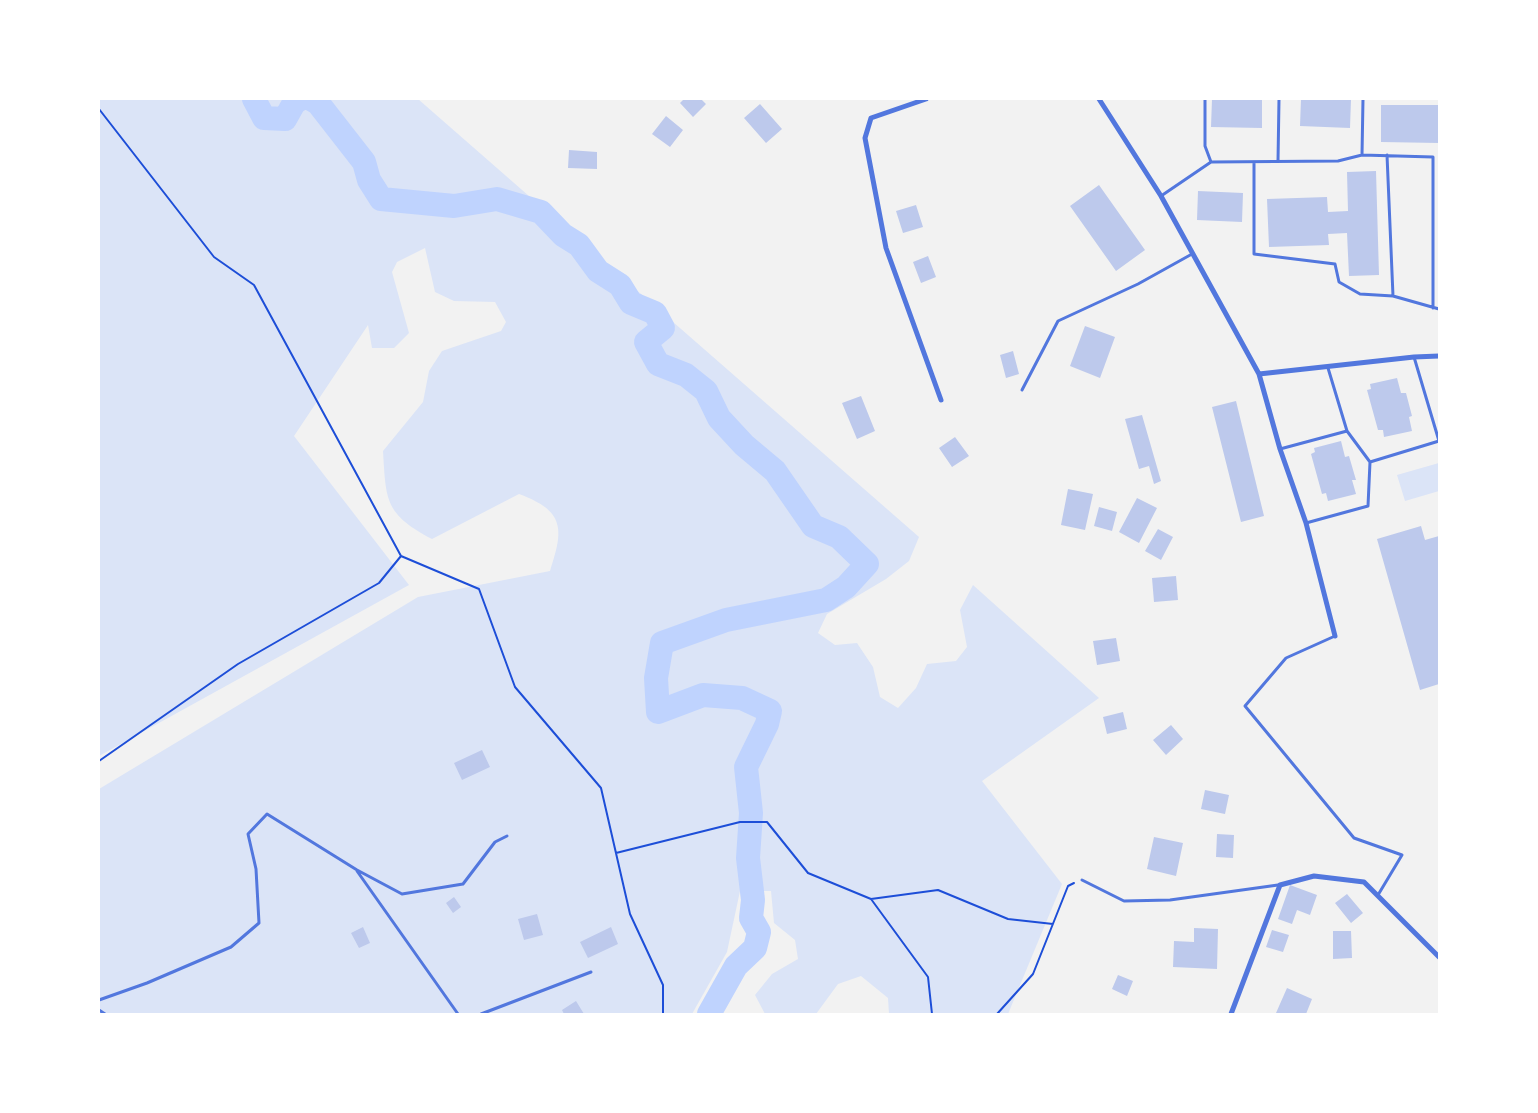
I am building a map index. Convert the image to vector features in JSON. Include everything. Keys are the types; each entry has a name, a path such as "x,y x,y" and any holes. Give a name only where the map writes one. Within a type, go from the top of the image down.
{"street":[{"path":"926,99 871,118 864,138 886,248 941,400"},
{"path":"1099,99 1161,196 1258,374 1280,449 1306,523 1335,636"},
{"path":"1258,374 1414,357 1439,357"},
{"path":"1230,1014 1280,885 1314,876 1364,882 1439,957"}],"lane":[{"path":"1205,99 1205,146 1211,162"},
{"path":"1278,161 1279,99"},
{"path":"1362,155 1364,99"},
{"path":"1161,196 1211,162 1338,161 1362,155 1434,157 1433,308"},
{"path":"1387,155 1393,296"},
{"path":"1254,163 1254,254 1335,264 1339,282 1360,294 1393,296 1439,309"},
{"path":"1022,390 1058,321 1138,284 1192,254"},
{"path":"1370,462 1439,441 1414,357"},
{"path":"1306,523 1368,506 1370,462 1347,431 1328,368"},
{"path":"1280,449 1347,431"},
{"path":"1335,636 1286,658 1245,706 1354,838 1402,855 1378,895"},
{"path":"99,1000 147,983 231,947 260,923 256,869 248,834 267,814 357,870 402,894 464,884 495,842 507,836"},
{"path":"357,870 458,1014"},
{"path":"1082,880 1124,901 1170,900 1280,885"},
{"path":"481,1014 591,972"},
{"path":"99,1010 105,1014"}],"path":[{"path":"99,109 214,256 254,285 401,556 479,589 515,687 601,788 630,914 663,985 663,1014"},
{"path":"99,761 238,664 379,583 401,556"},
{"path":"616,853 740,822 767,822 808,873 871,899 938,890 1008,919 1053,924"},
{"path":"997,1014 1033,974 1068,886 1082,880"},
{"path":"871,899 928,977 932,1014"}],"shaded area":[{"path":"99,99 418,99 919,537 909,561 886,579 827,614 818,633 835,645 857,643 873,667 880,697 898,708 916,688 927,664 956,661 967,647 960,610 973,585 1099,698 982,781 1062,884 1008,1014 889,1014 888,998 861,976 838,984 816,1014 765,1014 755,995 772,974 798,959 795,940 774,923 771,891 740,891 727,952 692,1014 99,1014 99,789 418,597 550,571 558,544 558,533 553,515 545,507 519,494 432,539 405,522 391,504 385,482 383,451 423,402 429,371 442,351 501,331 506,322 495,302 454,301 435,292 425,248 397,262 392,272 409,333 394,348 372,348 368,325 294,436 409,585 99,756"},
{"path":"1439,463 1439,491 1405,501 1397,475"}],"building":[{"path":"684,99 701,99 706,104 693,117 680,103"},
{"path":"1212,99 1262,99 1262,128 1211,127"},
{"path":"1301,99 1351,99 1350,128 1300,126"},
{"path":"760,104 782,129 766,143 744,118"},
{"path":"1381,105 1439,105 1439,143 1381,142"},
{"path":"666,116 683,130 670,147 652,134"},
{"path":"569,150 597,152 597,169 568,168"},
{"path":"1376,171 1379,275 1349,276 1347,233 1328,234 1329,245 1269,247 1267,199 1327,197 1328,212 1348,211 1347,172"},
{"path":"1099,185 1145,250 1116,271 1070,206"},
{"path":"1198,191 1243,193 1242,222 1197,220"},
{"path":"916,205 923,227 903,233 896,211"},
{"path":"928,256 936,277 921,283 913,262"},
{"path":"1085,326 1115,337 1100,378 1070,366"},
{"path":"1013,351 1019,374 1006,378 1000,355"},
{"path":"1397,378 1401,393 1406,393 1412,416 1409,417 1412,431 1384,437 1383,430 1378,430 1367,390 1371,389 1370,384"},
{"path":"861,396 875,431 857,439 842,403"},
{"path":"1236,401 1264,516 1241,522 1212,407"},
{"path":"1142,415 1161,481 1154,484 1149,466 1139,469 1125,419"},
{"path":"955,437 969,456 952,467 939,448"},
{"path":"1341,441 1345,457 1349,456 1356,480 1352,480 1356,494 1328,501 1326,493 1322,494 1311,454 1315,452 1314,448"},
{"path":"1068,489 1093,494 1085,530 1061,525"},
{"path":"1137,498 1157,508 1139,543 1119,532"},
{"path":"1099,507 1117,512 1112,531 1094,526"},
{"path":"1421,526 1425,540 1439,536 1439,684 1420,690 1377,539"},
{"path":"1158,529 1173,537 1161,560 1145,551"},
{"path":"1176,576 1178,600 1154,602 1152,578"},
{"path":"1116,638 1120,661 1097,665 1093,641"},
{"path":"1123,712 1127,729 1107,734 1103,717"},
{"path":"1171,725 1183,739 1166,755 1153,740"},
{"path":"482,750 490,767 462,780 454,763"},
{"path":"1205,790 1229,795 1225,814 1201,809"},
{"path":"1217,834 1234,835 1233,858 1216,857"},
{"path":"1154,837 1183,843 1176,876 1147,869"},
{"path":"1290,885 1317,895 1310,915 1297,910 1292,924 1278,919"},
{"path":"1347,894 1363,913 1351,923 1335,903"},
{"path":"454,897 461,907 453,913 446,903"},
{"path":"537,914 543,935 524,940 518,919"},
{"path":"363,927 370,943 359,948 351,933"},
{"path":"611,927 618,944 588,958 580,942"},
{"path":"1194,928 1218,929 1217,969 1173,967 1174,941 1194,942"},
{"path":"1272,930 1289,935 1283,952 1266,947"},
{"path":"1333,931 1351,931 1352,958 1333,959"},
{"path":"1118,975 1133,981 1127,996 1112,989"},
{"path":"1287,988 1312,999 1306,1014 1276,1013"},
{"path":"576,1001 584,1014 564,1014 562,1010"}],"waterway":[{"path":"254,99 264,118 285,119 294,103 300,99"},
{"path":"311,99 318,103 364,162 369,180 381,199 454,206 497,199 541,212 563,235 579,245 598,271 620,285 631,303 655,313 663,328 646,342 658,364 686,375 706,391 719,418 744,445 775,471 813,526 839,537 867,564 846,587 826,600 726,620 662,643 656,678 658,712 703,695 742,698 770,711 767,724 746,767 751,813 748,858 753,900 751,918 759,932 755,948 736,966 709,1014"}]}
